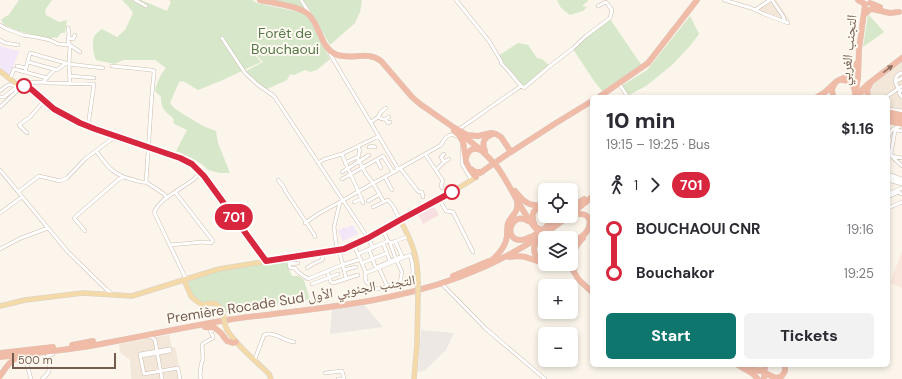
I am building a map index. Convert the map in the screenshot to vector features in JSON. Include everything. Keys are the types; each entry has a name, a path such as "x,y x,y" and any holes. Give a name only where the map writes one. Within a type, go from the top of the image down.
{"highway":[{"path":"254,0 287,7 305,14 311,21 330,54 335,57 368,58 377,60 416,104 454,128 467,135 480,136 491,133 496,134 501,137 506,147 512,149 519,147"},
{"path":"260,0 284,5 307,13 311,17 325,43 330,50 337,55 368,56 378,58 416,102 454,128 491,158 515,191 537,230"},
{"path":"603,95 649,65 699,0"},
{"path":"603,95 648,64 699,0"},
{"path":"865,4 901,12"},
{"path":"865,4 869,10 901,12"},
{"name":"التجنب الغربي","path":"857,95 859,53 865,4"},
{"name":"التجنب الغربي","path":"857,95 861,78 865,4"},
{"path":"820,95 837,81 850,76 856,66 859,53"},
{"path":"858,95 874,79 902,58"},
{"path":"868,95 867,90 874,79"},
{"path":"833,95 833,87 838,82 844,80 854,86 856,95"},
{"path":"473,175 482,172 556,123 590,103"},
{"path":"473,175 590,103"},
{"path":"890,111 902,115"},
{"path":"890,116 902,119"},
{"path":"890,121 902,119"},
{"path":"890,122 902,125"},
{"path":"454,128 464,142 465,160 473,175"},
{"path":"484,151 483,144 486,137 495,135 510,153"},
{"path":"473,175 466,159 467,153 474,149 484,151"},
{"path":"499,167 516,199 537,230"},
{"path":"515,191 524,201 538,206"},
{"path":"578,205 590,195"},
{"path":"492,260 505,246 508,224 517,209 516,199"},
{"name":"Première Rocade Sud التجنب الجنوبي الأول","path":"578,209 590,199"},
{"path":"578,203 584,200"},
{"path":"538,208 532,214 532,219 537,230 534,253 538,258"},
{"path":"578,214 584,215 590,222 590,227 585,234 578,238"},
{"path":"537,230 548,223"},
{"name":"Première Rocade Sud التجنب الجنوبي الأول","path":"0,352 61,346 246,314 384,295 426,285 492,260 515,248 537,230 553,223"},
{"name":"Première Rocade Sud التجنب الجنوبي الأول","path":"0,357 83,347 220,321 382,298 442,284 501,260 537,230 553,223"},
{"path":"578,245 590,230"},
{"path":"501,260 509,257 522,256 538,260"},
{"path":"574,271 590,287"},
{"path":"574,271 579,280 590,290"},
{"path":"220,321 217,325 218,327 233,342"},
{"path":"189,327 212,327 219,331 227,341 233,342"},
{"path":"0,376 8,364 13,360 46,352"},
{"path":"741,367 758,379"},
{"path":"749,367 760,371"},
{"path":"752,367 767,377 776,378 782,376 785,371 784,367"}],"main road":[{"path":"0,71 21,86 31,89 54,109 88,126 180,158 192,164 201,172 266,261"},
{"path":"0,306 25,300 76,293 132,296 219,269 338,250 354,245 368,238 440,199 454,191 473,175"},
{"path":"400,220 409,236 416,255 418,272 417,344 414,379"},
{"path":"185,280 191,296 195,300 203,305 211,303 216,304 221,308 225,325 233,342 255,359 269,374 271,379"}],"street":[{"path":"134,0 146,6"},
{"path":"297,0 304,4"},
{"path":"302,0 311,17"},
{"path":"456,0 489,41 501,63 508,69 521,86"},
{"path":"724,0 787,22 771,0 755,10"},
{"path":"454,128 521,86 524,88 610,18 612,10 606,2 598,6"},
{"path":"0,25 14,32 50,40 58,44 78,46"},
{"path":"68,28 68,42 70,45 70,84"},
{"path":"68,38 73,39 75,35"},
{"path":"222,38 245,73 258,85 274,96 318,162 341,202 368,238 372,248"},
{"path":"0,40 18,45"},
{"path":"70,45 80,52"},
{"path":"25,72 30,53 65,64 103,68"},
{"path":"330,54 397,169"},
{"path":"338,67 337,62 340,58"},
{"path":"28,62 54,70"},
{"path":"43,82 54,70 57,70 65,64"},
{"path":"17,66 26,68"},
{"path":"112,66 154,71 146,182"},
{"path":"10,79 14,70 47,78"},
{"path":"901,88 896,82 896,77 898,74 902,74"},
{"path":"70,76 94,78"},
{"path":"0,107 23,83 43,82 95,85 88,126"},
{"path":"0,91 8,84 21,86"},
{"path":"620,85 627,95"},
{"path":"0,97 4,97 14,89 21,86"},
{"path":"901,88 899,93 902,96"},
{"path":"889,95 901,88"},
{"path":"27,133 19,125 30,117 44,101"},
{"path":"371,122 386,108"},
{"path":"890,110 902,111"},
{"path":"378,117 386,120 388,123 390,122"},
{"path":"386,120 389,117"},
{"path":"890,132 893,128 902,125"},
{"path":"902,131 895,131 891,153 892,156 902,158"},
{"path":"305,223 358,191 441,145 451,134 454,134 462,144 462,164 473,175"},
{"path":"18,192 39,176 60,180 67,178 85,160 115,136"},
{"path":"318,162 342,154 379,136"},
{"path":"367,142 369,148 373,146 375,147"},
{"path":"357,157 359,156 358,152 360,151 358,146"},
{"path":"96,151 109,168 124,177 146,182 164,194 167,198"},
{"path":"342,154 362,201 354,202"},
{"path":"425,154 443,181 441,185 442,188"},
{"path":"444,154 441,157 444,162"},
{"path":"342,172 369,155"},
{"path":"890,155 902,166"},
{"path":"342,179 383,156 418,192 422,192 423,197"},
{"path":"357,157 384,202"},
{"path":"345,163 357,157"},
{"path":"436,170 449,159"},
{"path":"377,160 382,168"},
{"path":"0,170 68,252 114,295"},
{"path":"185,280 154,212 157,206 201,172"},
{"path":"85,231 74,218 119,179 124,177"},
{"path":"385,177 392,190"},
{"path":"890,177 902,180"},
{"path":"278,180 286,189 286,192 305,223 314,234 314,238"},
{"path":"890,180 902,180"},
{"path":"890,195 902,188"},
{"path":"170,245 203,242 211,243 212,241 175,192"},
{"path":"890,195 899,192 902,194"},
{"path":"368,201 380,194"},
{"path":"0,213 22,197"},
{"path":"375,197 380,204"},
{"path":"440,199 446,211 453,212 473,252"},
{"path":"373,207 388,200 393,206 400,220"},
{"path":"341,202 334,227 338,250 346,278"},
{"path":"890,207 902,202"},
{"path":"0,249 22,238 48,228"},
{"path":"383,230 402,274 400,283"},
{"path":"358,254 383,243 391,243 409,236"},
{"path":"369,249 376,267 390,261 397,260 402,256 396,241"},
{"path":"383,243 390,261"},
{"path":"354,245 366,274 366,282 377,288 411,282 412,264 410,255 366,274"},
{"path":"288,258 290,268 295,268 308,279 342,265 372,259 387,253 392,248 398,246"},
{"path":"387,253 394,254 400,251"},
{"path":"307,268 322,260 322,253"},
{"path":"309,262 313,264"},
{"path":"289,264 298,263"},
{"path":"344,270 356,267"},
{"path":"379,268 387,286"},
{"path":"327,271 332,283 358,275"},
{"path":"312,284 338,274"},
{"path":"442,284 486,329 545,379"},
{"path":"104,287 104,294"},
{"path":"201,379 201,365 203,359 202,345 213,338 210,330 219,331"},
{"path":"163,379 156,338 168,331"},
{"path":"255,359 264,335 266,334 275,334 290,342 294,342"},
{"path":"115,341 151,337 155,340 158,352"},
{"path":"42,379 47,375 50,369 47,356 61,350"},
{"path":"158,352 140,355 144,374 178,368 180,379"},
{"path":"26,361 31,379"},
{"path":"325,373 342,371 344,379 338,379"}],"shaded area":[{"path":"768,0 776,0 790,21 787,24 755,8"},
{"path":"0,46 19,51 10,76 0,67"},
{"path":"902,61 902,112 890,110 890,95 870,95 869,92 875,82"},
{"path":"433,205 439,215 423,224 417,213"},
{"path":"353,225 358,234 343,241 338,231"},
{"path":"902,251 902,288 890,283"},
{"path":"364,305 383,327 330,334 332,309"},
{"path":"421,330 454,333 446,350 424,371 418,372"},
{"path":"169,335 172,348 175,347 182,379 131,379 130,360 120,352 119,344"}],"green space":[{"path":"19,0 52,0 45,10 46,15 59,22 67,20 65,33 61,33 57,38 54,37 51,39 18,31 4,25 1,20 8,16"},
{"name":"Forêt de Bouchaoui","path":"122,0 141,0 167,11 171,2 169,0 252,0 257,3 301,12 305,14 312,23 330,59 317,70 310,72 305,70 294,75 290,74 287,80 267,89 252,78 246,71 263,62 245,44 261,62 198,90 183,81 179,82 170,103 174,108 183,114 203,126 216,131 218,143 230,173 220,173 208,170 192,158 176,151 187,130 174,124 173,118 162,107 161,97 155,91 159,79 166,68 155,60 124,60 114,64 96,60 93,46 96,34 102,29 117,37 125,30 133,13"},
{"name":"Forêt de Bouchaoui","path":"269,0 362,1 360,12 355,23 330,45 312,14"},
{"path":"557,0 589,0 582,6 587,7 583,11 570,15 561,8"},
{"path":"868,14 884,32 863,47"},
{"path":"690,16 699,34 690,46 671,66 646,86 629,95 621,86 647,70"},
{"path":"610,19 642,66 603,92 573,49"},
{"path":"518,43 528,45 537,58 542,59 550,66 524,88 515,79 498,56"},
{"path":"286,260 292,276 299,276 304,280 310,300 226,312 219,305 195,298 187,281 219,270"}],"bus line":[{"name":"701","path":"24,86 31,89 54,109 80,123 180,158 192,164 204,176 266,261 344,249 355,245 452,192"}]}
